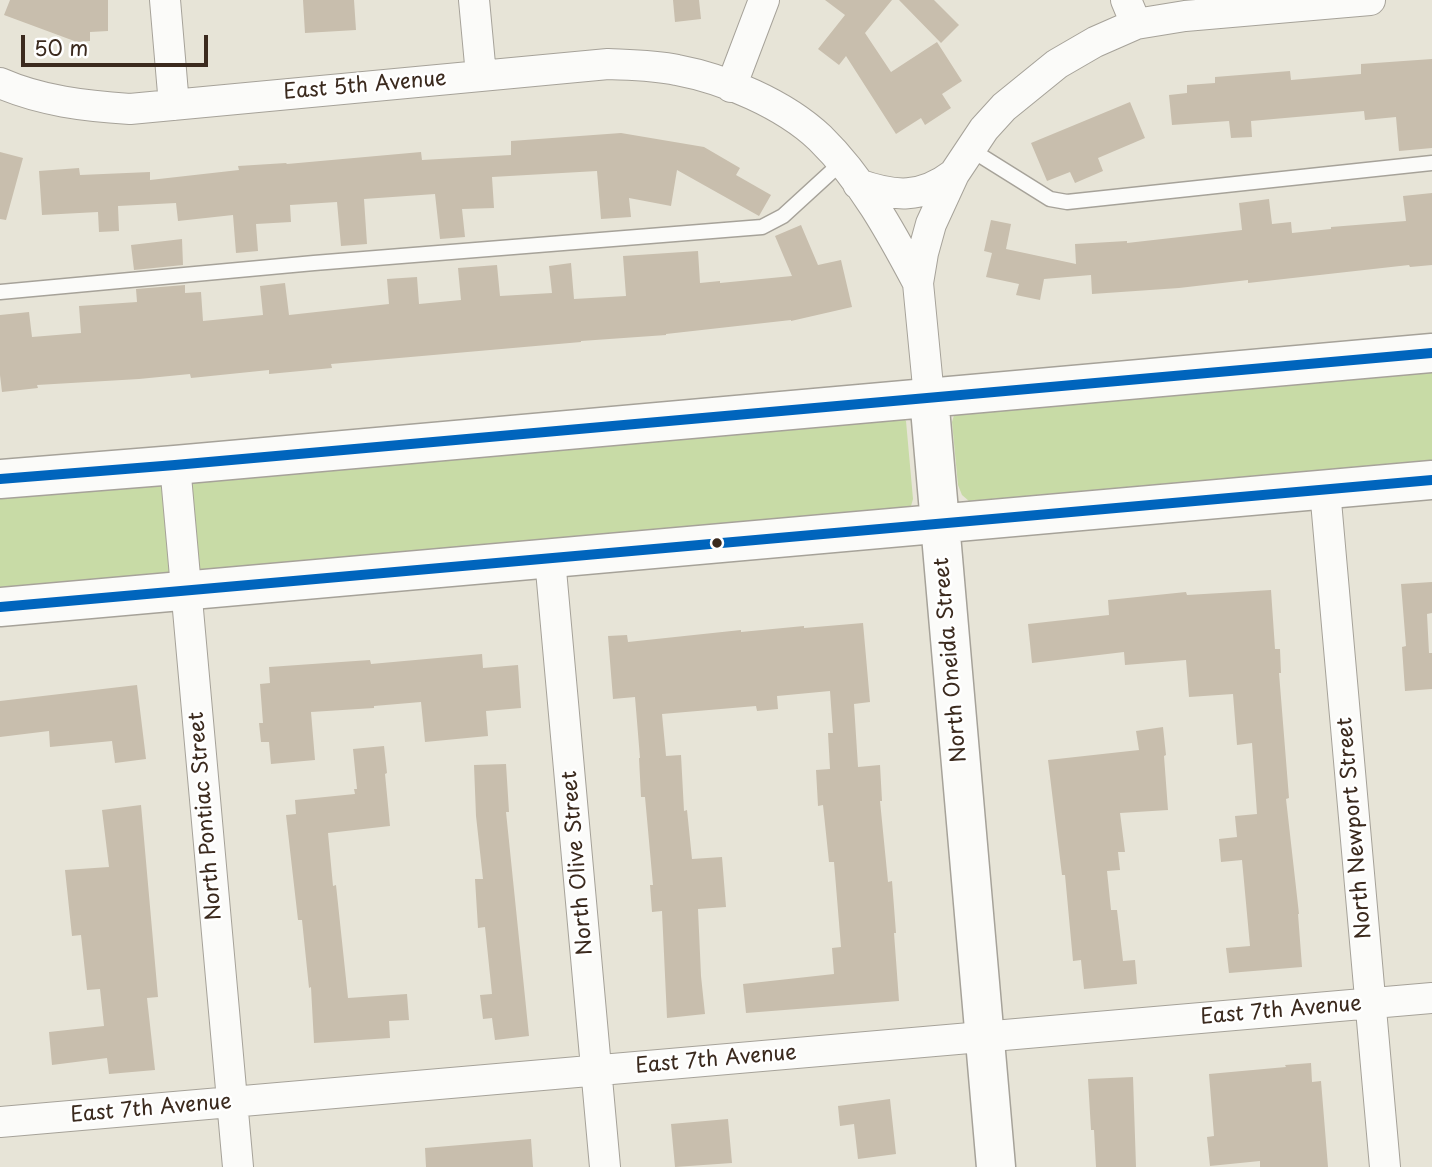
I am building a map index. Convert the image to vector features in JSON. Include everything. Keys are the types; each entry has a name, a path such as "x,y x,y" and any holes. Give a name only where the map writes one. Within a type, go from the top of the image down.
{"main road":[{"path":"0,479 1432,353"},
{"name":"North Oneida Street","path":"929,397 996,1167"},
{"path":"0,607 1432,480"}],"street":[{"path":"165,0 174,105"},
{"path":"474,0 481,75"},
{"path":"731,87 764,0"},
{"path":"1131,12 1185,16 1370,0"},
{"name":"North Oneida Street","path":"929,397 918,283 932,224 954,174 984,129 1003,107 1058,64 1095,42 1131,12"},
{"name":"East 5th Avenue","path":"0,83 51,100 95,107 130,108 608,64 677,70 764,100 819,138 850,173 898,244 918,283"},
{"path":"850,173 880,191 910,194 938,186 954,174"},
{"name":"North Pontiac Street","path":"175,465 238,1167"},
{"name":"North Newport Street","path":"1325,490 1385,1167"},
{"name":"North Olive Street","path":"550,559 605,1167"},
{"name":"East 7th Avenue","path":"0,1122 1432,998"}],"lane":[{"path":"970,149 1050,199 1067,202 1432,163"},
{"path":"0,292 314,263 762,228 850,173"}],"green space":[{"path":"1432,366 1432,460 969,501 962,495 958,485 952,422 955,412"},
{"path":"902,416 906,421 913,499 911,506 902,511 0,589 0,491"}],"building":[{"path":"10,0 108,0 108,31 90,32 90,41 77,42 4,15"},
{"path":"303,0 354,0 356,30 305,33"},
{"path":"673,0 699,0 701,19 675,22"},
{"path":"825,0 892,0 865,33 891,72 937,42 962,81 942,94 951,108 925,125 921,118 896,134 846,56 839,65 818,49 845,15"},
{"path":"899,0 934,0 959,25 941,43"},
{"path":"1432,59 1432,148 1399,151 1396,117 1365,120 1364,111 1251,121 1252,137 1231,138 1229,121 1172,125 1169,95 1187,93 1187,85 1215,83 1215,77 1290,71 1291,80 1361,74 1361,64"},
{"path":"1130,102 1145,138 1098,158 1103,171 1075,183 1070,172 1047,181 1031,143"},
{"path":"621,133 704,147 740,168 736,175 771,195 759,216 677,170 671,206 629,198 631,217 601,219 597,171 492,177 494,208 462,209 465,237 440,239 435,194 364,199 367,244 341,246 337,202 290,205 291,222 256,224 258,251 236,253 233,215 178,221 176,203 118,206 119,231 99,232 98,212 42,215 39,171 79,168 80,175 150,172 150,180 239,170 238,166 421,152 422,160 511,155 511,141"},
{"path":"0,152 23,158 6,220 0,219"},
{"path":"1432,193 1432,265 1409,265 1248,283 1248,280 1092,294 1091,275 1044,279 1040,300 1016,295 1019,284 986,277 992,253 984,251 991,220 1011,224 1006,249 1076,264 1075,244 1127,243 1242,230 1239,203 1269,199 1272,224 1291,222 1292,233 1406,221 1403,196"},
{"path":"801,225 818,265 841,260 852,307 791,321 666,335 331,364 332,368 269,374 269,370 191,378 190,374 37,385 38,388 2,392 0,315 29,312 32,337 81,333 79,306 137,302 136,289 185,285 185,293 201,292 203,321 263,315 260,286 285,283 289,315 389,304 387,279 417,277 419,304 461,300 458,268 497,265 500,296 552,293 549,266 571,263 574,299 626,296 623,256 698,251 700,283 792,276 775,236"},
{"path":"182,239 183,265 134,270 131,245"},
{"path":"1432,582 1432,613 1427,614 1429,653 1432,653 1432,689 1405,691 1402,647 1406,646 1401,584"},
{"path":"1271,590 1275,649 1280,649 1279,673 1289,798 1286,799 1302,967 1229,973 1226,948 1250,946 1242,860 1221,862 1219,839 1237,837 1235,816 1257,814 1252,743 1237,745 1233,694 1189,697 1186,660 1125,665 1124,652 1032,663 1028,624 1109,615 1108,600 1186,592 1187,595"},
{"path":"863,623 870,702 854,704 858,767 880,765 880,801 888,882 892,881 899,1001 746,1013 743,984 834,974 832,948 841,947 834,862 829,862 823,805 818,806 816,770 830,769 828,733 833,733 830,691 777,696 778,709 757,711 756,706 662,714 666,756 681,755 684,811 687,810 692,859 722,857 726,907 698,909 705,1014 667,1018 662,911 652,912 650,885 653,885 645,797 641,797 635,697 613,699 608,636 627,635 628,642 741,630"},
{"path":"482,654 483,668 518,665 521,708 486,711 488,736 425,742 421,702 311,712 315,760 271,764 269,742 261,742 259,723 263,723 260,684 270,683 269,667 370,660 371,664"},
{"path":"137,685 146,759 115,763 112,741 50,747 49,731 0,737 0,701"},
{"path":"1163,727 1168,810 1120,813 1125,852 1118,852 1120,870 1107,871 1111,910 1117,910 1123,961 1135,960 1137,984 1084,989 1081,960 1073,961 1065,875 1062,875 1048,760 1139,750 1136,731"},
{"path":"384,746 390,826 328,833 348,998 407,994 409,1020 389,1021 390,1038 314,1043 311,987 309,988 302,920 298,920 286,815 296,814 295,800 355,794 354,789 357,789 353,749"},
{"path":"506,764 509,812 506,812 529,1036 495,1040 492,1018 483,1019 480,995 492,994 485,927 478,928 475,879 483,879 474,765"},
{"path":"141,805 158,997 147,998 155,1070 109,1074 107,1058 52,1065 49,1032 104,1026 100,989 87,990 81,935 72,936 65,870 109,867 102,810"},
{"path":"1311,1063 1312,1082 1321,1081 1328,1167 1260,1167 1260,1161 1210,1166 1207,1137 1214,1136 1209,1074"},
{"path":"1133,1077 1136,1167 1096,1167 1088,1079"},
{"path":"890,1099 896,1154 858,1159 854,1124 840,1126 838,1106"},
{"path":"728,1119 732,1163 675,1167 671,1124"},
{"path":"531,1139 533,1167 426,1167 425,1148"}],"transit line":[{"path":"0,479 1432,353"},
{"path":"0,607 1432,480"}]}
